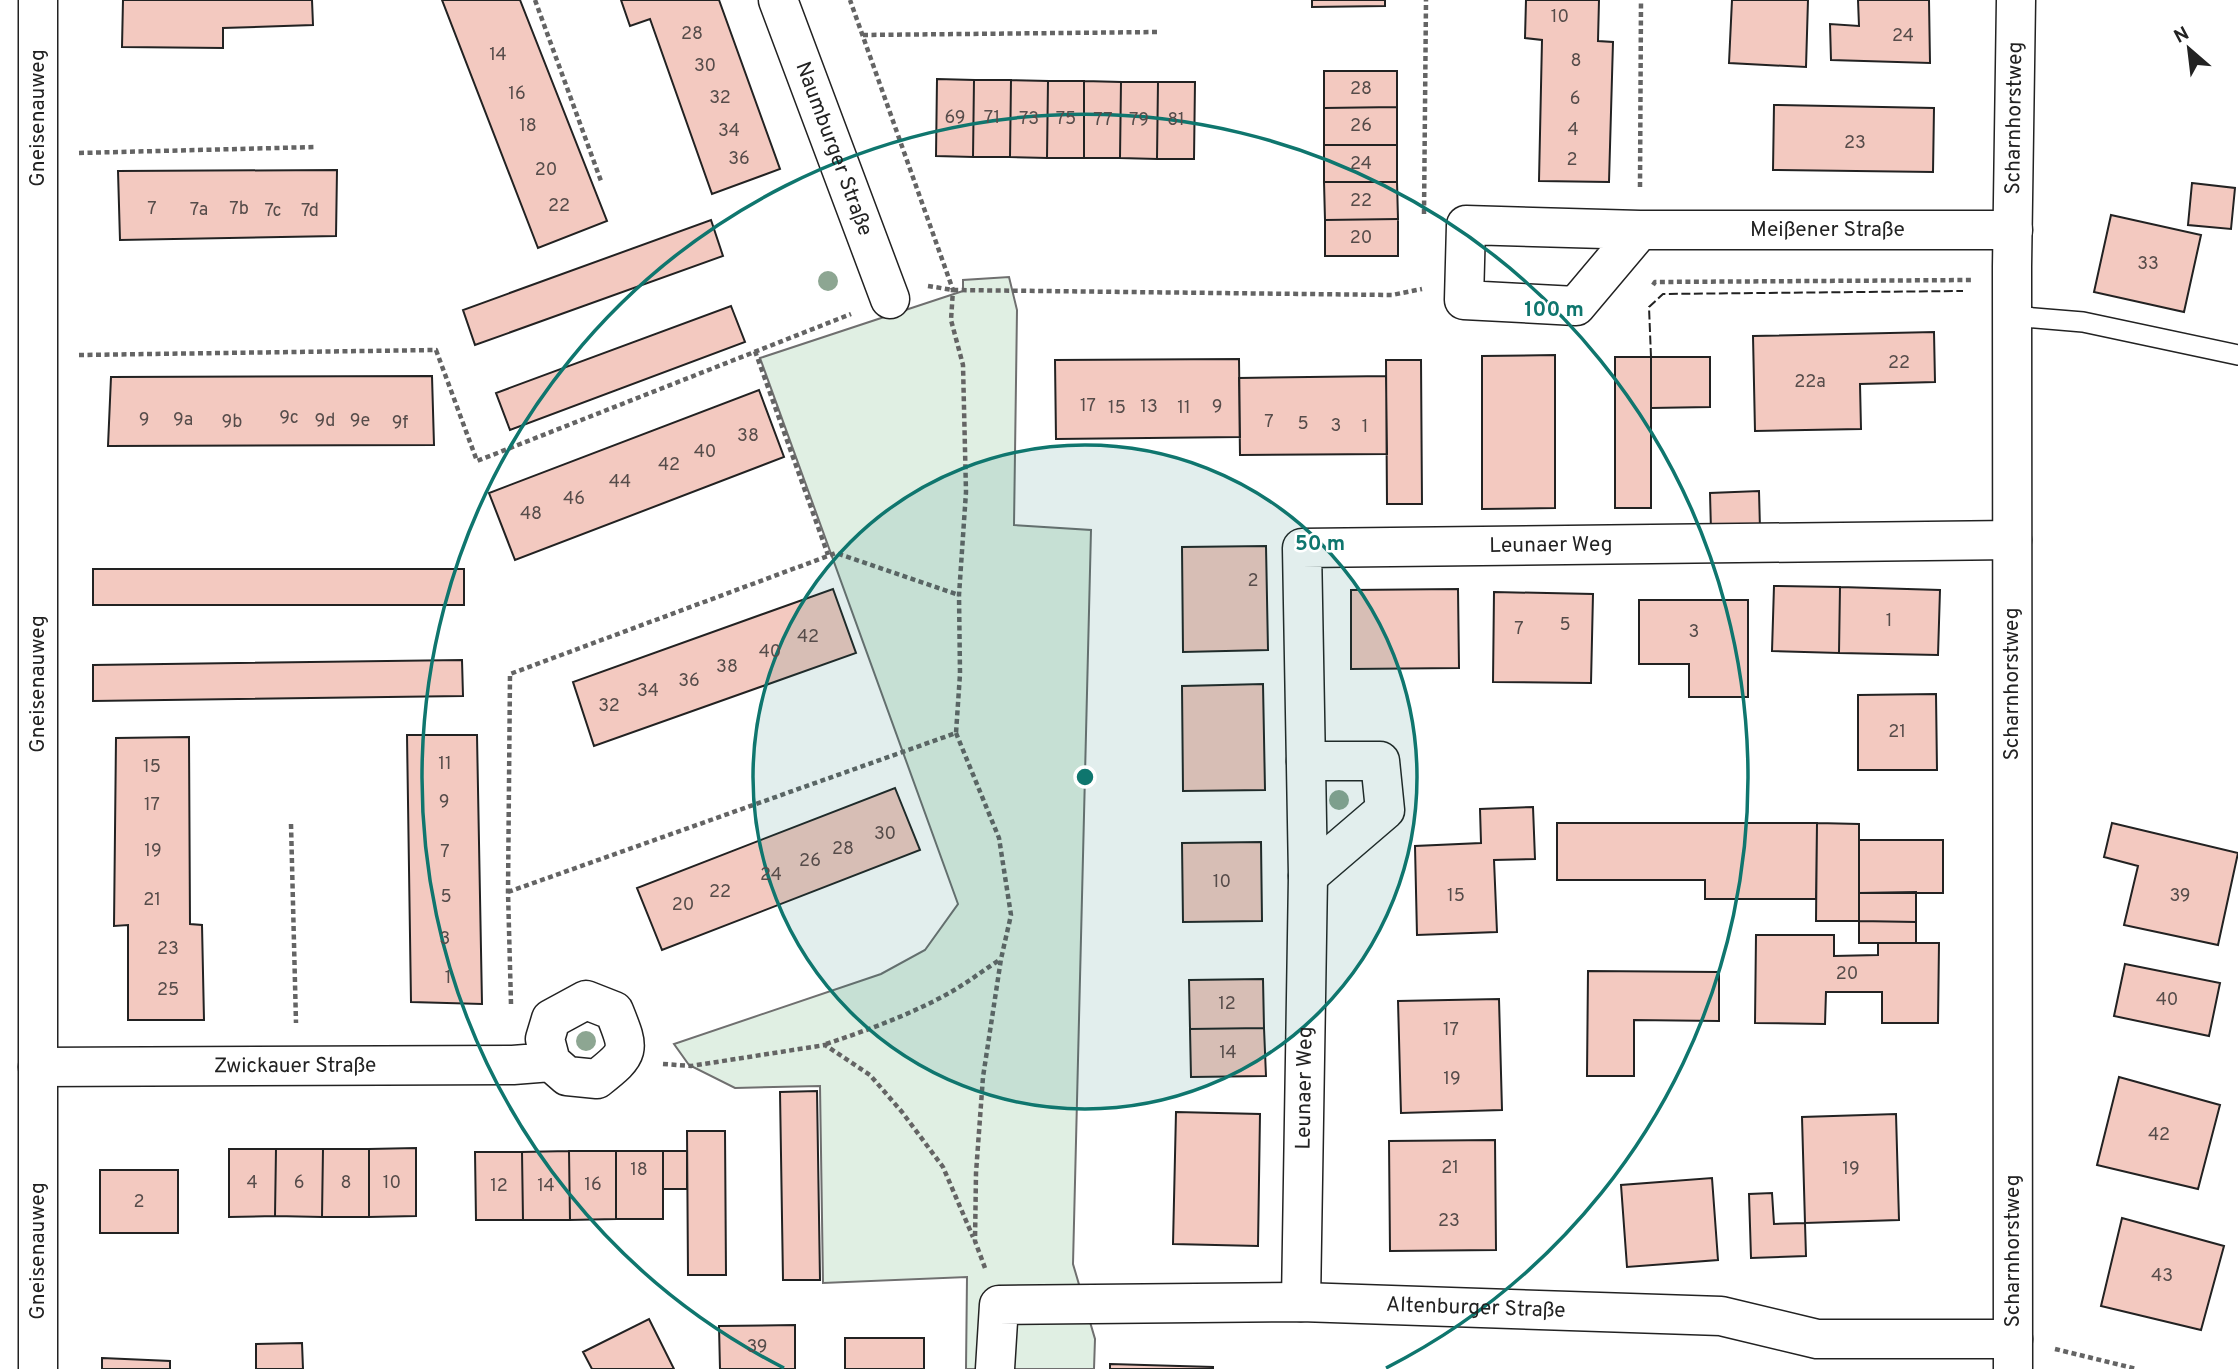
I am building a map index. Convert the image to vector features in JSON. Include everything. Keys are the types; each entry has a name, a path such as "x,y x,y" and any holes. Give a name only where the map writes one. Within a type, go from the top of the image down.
{"street":[{"name":"Gneisenauweg","path":"38,0 38,1369"},
{"name":"Naumburger Straße","path":"778,0 890,299"},
{"name":"Scharnhorstweg","path":"2013,1354 2012,298 2016,0"},
{"name":"Meißener Straße","path":"1464,300 1466,225 1640,230 2013,230"},
{"path":"1464,300 1576,306 1640,230"},
{"name":"Leunaer Weg","path":"1301,1302 1308,876 1302,548 2012,541"},
{"path":"1306,761 1380,761 1385,810 1308,876"},
{"path":"586,1000 614,1011 626,1041 621,1060 597,1079 567,1076 551,1062 545,1039 551,1019 586,1000"},
{"name":"Zwickauer Straße","path":"38,1067 513,1065 551,1062"},
{"name":"Altenburger Straße","path":"999,1305 1301,1302 1721,1316 1818,1339 2013,1354"},
{"path":"995,1369 999,1305"}],"lane":[{"path":"2012,298 2083,322 2238,355"}],"path":[{"path":"535,0 601,181"},
{"path":"850,0 953,290 951,320 963,365 967,492 959,595 960,674 956,733 999,838 1011,915 1001,959 984,1077 976,1173 975,1241"},
{"path":"1424,220 1426,0"},
{"path":"1640,230 1641,0"},
{"path":"863,35 1160,32"},
{"path":"38,154 316,147"},
{"path":"1645,292 1655,282 2012,298"},
{"path":"38,355 436,350 477,461 928,286 953,290 1392,295 1423,289 1464,300"},
{"path":"755,351 828,555"},
{"path":"513,1065 508,892 510,674 836,553 959,595"},
{"path":"508,892 956,733"},
{"path":"291,824 297,1066"},
{"path":"621,1060 691,1066 825,1045 874,1028 921,1007 951,992 1001,959"},
{"path":"825,1045 870,1075 943,1167 999,1305"},
{"path":"2013,1354 2137,1369"}],"green space":[{"path":"1009,277 1017,310 1014,525 1091,530 1073,1264 1095,1339 1094,1369 966,1369 967,1277 823,1283 820,1086 735,1088 689,1065 674,1044 881,974 925,950 958,904 760,358 963,291 963,280"}],"building":[{"path":"123,0 312,0 313,25 223,28 223,48 122,47"},
{"path":"442,0 520,0 607,221 538,248"},
{"path":"621,0 719,0 780,169 712,194 650,19 630,26"},
{"path":"1312,0 1385,0 1385,6 1312,7"},
{"path":"1526,0 1599,0 1598,41 1613,42 1609,182 1539,181 1542,40 1525,38"},
{"path":"1732,0 1808,0 1806,67 1729,63"},
{"path":"1858,0 1929,0 1930,63 1831,60 1830,24 1859,26"},
{"path":"1324,71 1397,71 1397,107 1324,108"},
{"path":"937,79 974,80 973,157 936,156"},
{"path":"974,80 1011,80 1010,157 973,157"},
{"path":"1011,80 1048,81 1047,158 1010,157"},
{"path":"1048,81 1084,81 1084,158 1047,158"},
{"path":"1084,81 1121,82 1120,158 1084,158"},
{"path":"1121,82 1158,82 1157,159 1120,158"},
{"path":"1158,82 1195,82 1194,159 1157,159"},
{"path":"1774,105 1934,108 1933,172 1773,170"},
{"path":"1397,107 1397,145 1324,145 1324,108"},
{"path":"1324,145 1397,145 1397,182 1324,182"},
{"path":"337,170 336,236 120,240 118,171"},
{"path":"1324,182 1397,182 1398,219 1325,220"},
{"path":"2192,183 2235,188 2231,229 2188,225"},
{"path":"2111,215 2201,235 2184,312 2094,292"},
{"path":"1398,219 1398,256 1325,256 1325,220"},
{"path":"711,220 723,256 475,345 463,310"},
{"path":"731,306 745,342 510,430 496,393"},
{"path":"1934,332 1935,382 1860,384 1861,429 1755,431 1753,336"},
{"path":"1555,355 1555,508 1482,509 1482,356"},
{"path":"1615,357 1651,357 1651,508 1615,508"},
{"path":"1651,357 1710,357 1710,407 1651,408"},
{"path":"1239,359 1240,437 1056,439 1055,360"},
{"path":"1386,360 1421,360 1422,504 1387,504"},
{"path":"432,376 434,445 108,446 111,377"},
{"path":"1386,376 1387,454 1240,455 1239,378"},
{"path":"759,390 784,457 515,560 489,493"},
{"path":"1759,491 1760,529 1711,531 1710,493"},
{"path":"1266,546 1268,650 1183,652 1182,547"},
{"path":"93,569 464,569 464,605 93,605"},
{"path":"1774,586 1840,587 1839,653 1772,651"},
{"path":"1840,587 1940,590 1938,655 1839,653"},
{"path":"833,589 856,653 594,746 573,682"},
{"path":"1458,589 1459,668 1351,669 1351,590"},
{"path":"1494,592 1593,594 1591,683 1493,682"},
{"path":"1639,600 1748,600 1748,697 1689,697 1689,664 1639,664"},
{"path":"462,660 463,696 93,701 93,665"},
{"path":"1263,684 1265,790 1183,791 1182,686"},
{"path":"1936,694 1937,770 1858,770 1858,695"},
{"path":"407,735 477,735 482,1004 411,1002"},
{"path":"189,737 190,924 202,925 204,1020 128,1020 128,925 114,926 116,738"},
{"path":"895,788 920,850 662,950 637,888"},
{"path":"1533,807 1535,859 1494,860 1497,932 1417,935 1415,846 1481,843 1480,809"},
{"path":"1557,823 1817,823 1816,899 1705,899 1705,880 1557,880"},
{"path":"1817,823 1859,824 1859,921 1816,921"},
{"path":"2112,823 2238,853 2218,945 2124,925 2138,866 2104,857"},
{"path":"1859,840 1943,840 1943,893 1859,893"},
{"path":"1261,842 1262,921 1183,922 1182,843"},
{"path":"1916,892 1916,922 1859,921 1859,893"},
{"path":"1859,921 1916,922 1916,943 1859,943"},
{"path":"1756,935 1834,935 1834,956 1878,955 1878,943 1939,943 1938,1023 1882,1023 1882,992 1826,992 1825,1024 1755,1023"},
{"path":"2125,964 2220,983 2209,1036 2114,1016"},
{"path":"1588,971 1719,972 1719,1021 1634,1020 1634,1076 1587,1076"},
{"path":"1263,979 1264,1028 1190,1029 1189,980"},
{"path":"1499,999 1502,1110 1401,1113 1398,1001"},
{"path":"1264,1028 1266,1076 1191,1077 1190,1029"},
{"path":"2119,1077 2220,1105 2198,1189 2097,1165"},
{"path":"817,1091 820,1280 783,1280 780,1092"},
{"path":"1176,1112 1260,1114 1258,1246 1173,1244"},
{"path":"1896,1114 1899,1220 1805,1223 1802,1117"},
{"path":"687,1131 725,1131 726,1275 688,1275"},
{"path":"1495,1140 1496,1250 1390,1251 1389,1141"},
{"path":"416,1148 416,1216 369,1217 369,1149"},
{"path":"229,1149 276,1149 275,1216 229,1217"},
{"path":"276,1149 323,1149 322,1217 275,1216"},
{"path":"323,1149 369,1149 369,1217 322,1217"},
{"path":"569,1151 570,1220 523,1220 522,1152"},
{"path":"569,1151 616,1151 616,1219 570,1220"},
{"path":"616,1151 663,1151 663,1219 616,1219"},
{"path":"663,1151 687,1151 687,1189 663,1189"},
{"path":"475,1152 522,1152 523,1220 476,1220"},
{"path":"100,1170 178,1170 178,1233 100,1233"},
{"path":"1712,1178 1718,1260 1627,1267 1621,1185"},
{"path":"1772,1193 1774,1224 1805,1223 1806,1256 1751,1258 1749,1194"},
{"path":"2122,1218 2224,1246 2201,1330 2101,1306"},
{"path":"649,1319 674,1369 592,1369 583,1352"},
{"path":"795,1325 795,1369 720,1369 719,1326"},
{"path":"845,1338 924,1338 924,1369 845,1369"},
{"path":"302,1343 303,1369 256,1369 256,1344"},
{"path":"102,1358 170,1361 170,1369 102,1369"},
{"path":"1110,1364 1213,1367 1213,1369 1110,1369"}],"fence":[{"path":"1651,357 1649,307 1663,294 1963,291"}]}
